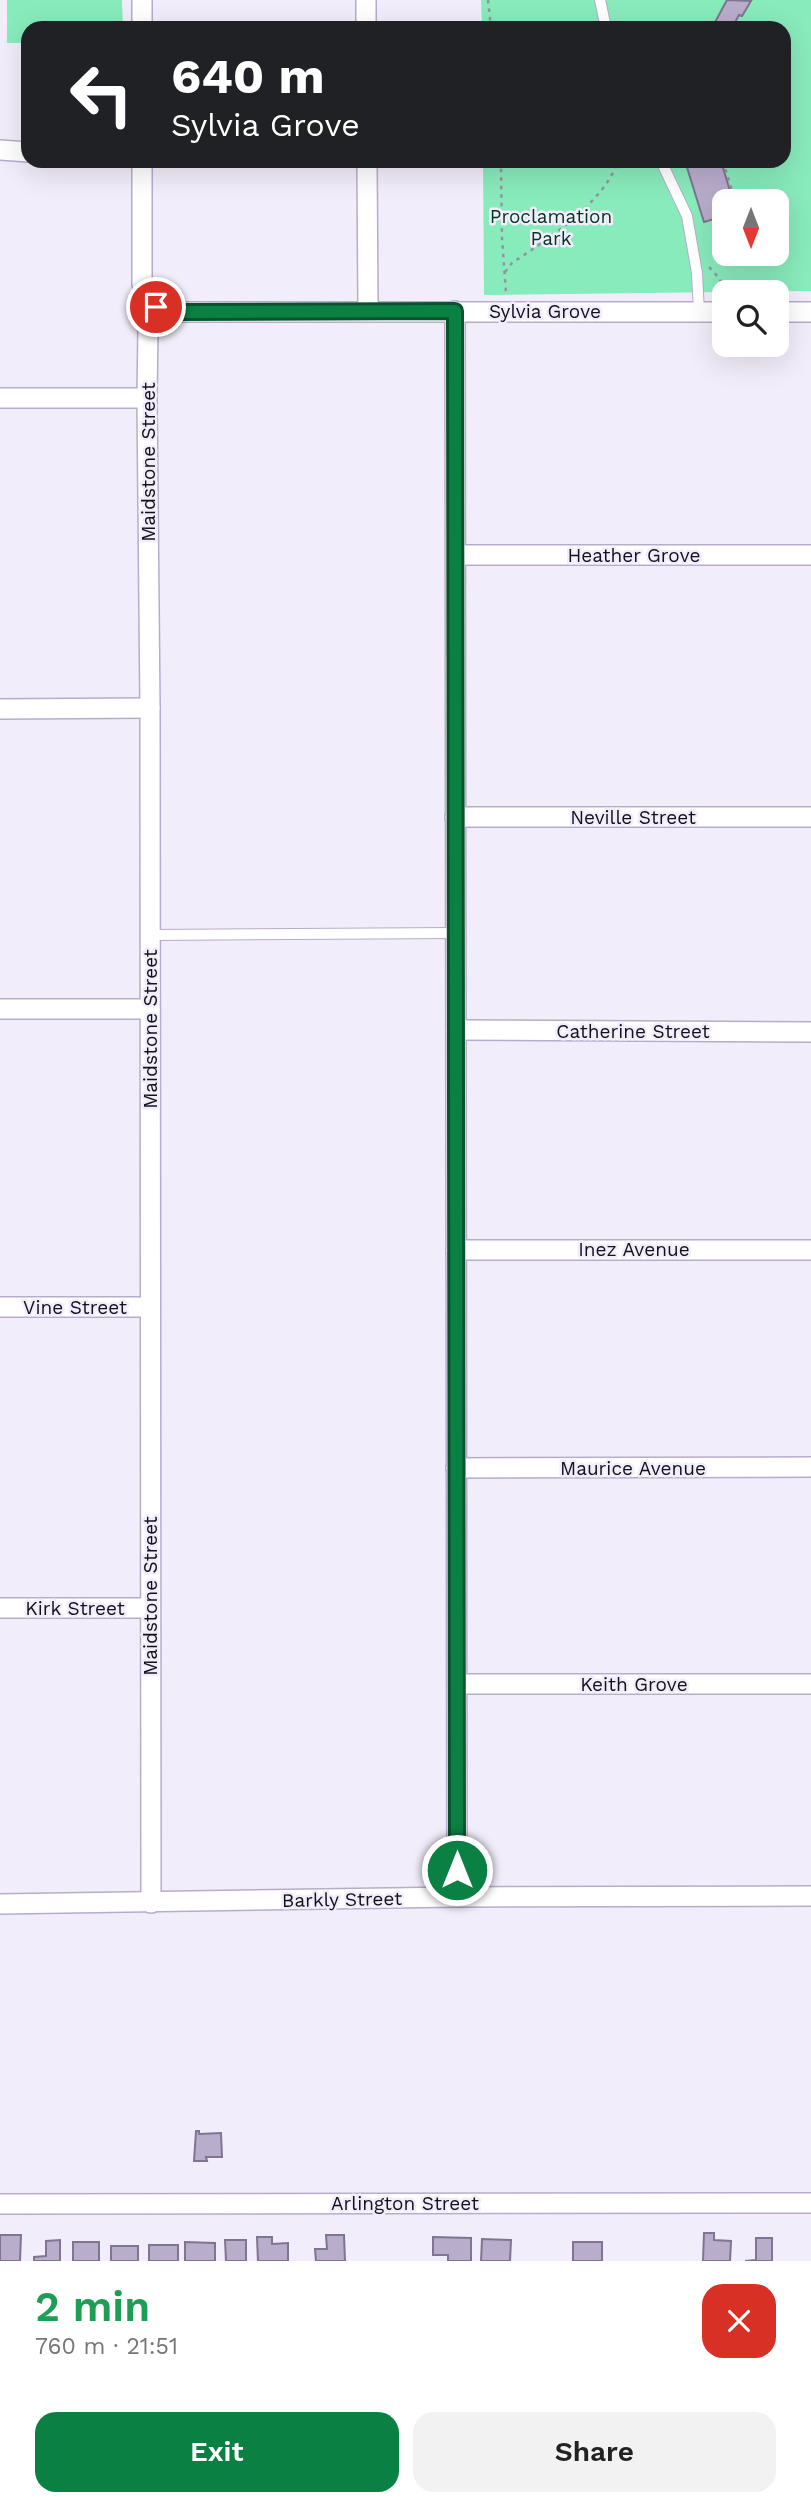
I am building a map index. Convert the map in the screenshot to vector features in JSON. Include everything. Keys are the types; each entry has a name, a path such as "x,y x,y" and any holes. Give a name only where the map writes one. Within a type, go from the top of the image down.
{"street":[{"path":"142,0 142,21"},
{"path":"366,0 366,21"},
{"path":"0,150 21,152"},
{"path":"142,168 142,284 156,307"},
{"path":"367,168 368,311"},
{"name":"Sylvia Grove","path":"156,307 178,312 712,312"},
{"name":"Maidstone Street","path":"151,1903 150,708 147,398 148,328 156,307"},
{"path":"455,311 457,1897"},
{"path":"789,312 811,312"},
{"path":"0,398 147,398"},
{"name":"Heather Grove","path":"456,555 811,555"},
{"path":"0,709 150,708"},
{"name":"Neville Street","path":"455,817 811,817"},
{"path":"0,1009 150,1009"},
{"name":"Catherine Street","path":"456,1030 811,1032"},
{"name":"Inez Avenue","path":"456,1250 811,1250"},
{"name":"Vine Street","path":"0,1307 150,1307"},
{"name":"Maurice Avenue","path":"456,1468 811,1467"},
{"name":"Kirk Street","path":"0,1608 150,1608"},
{"name":"Keith Grove","path":"458,1684 811,1684"},
{"name":"Barkly Street","path":"0,1904 457,1897 811,1896"},
{"name":"Arlington Street","path":"0,2204 811,2203"}],"lane":[{"path":"600,0 604,21"},
{"path":"664,168 687,216 697,273 699,312"},
{"path":"150,935 456,933"}],"path":[{"path":"488,0 490,21"},
{"path":"501,168 508,311"},
{"path":"505,272 512,263 586,209 601,192 614,168"},
{"path":"725,168 731,189"}],"green space":[{"path":"7,0 122,0 123,21 21,21 21,43 7,43"},
{"name":"Proclamation Park","path":"481,0 811,0 811,291 789,291 789,280 712,280 712,292 484,295 483,168 791,168 791,21 482,21"}],"building":[{"path":"727,0 751,1 736,21 716,21"},
{"path":"687,168 723,168 729,189 712,189 712,220 704,222"},
{"path":"196,2131 199,2131 199,2134 221,2133 222,2157 206,2157 207,2161 194,2161"},
{"path":"704,2233 714,2233 714,2240 731,2241 730,2261 703,2261"},
{"path":"0,2235 21,2235 20,2261 0,2261"},
{"path":"326,2235 344,2235 345,2261 316,2261 315,2249 327,2249"},
{"path":"257,2237 272,2237 272,2244 288,2243 288,2261 258,2261"},
{"path":"433,2237 471,2238 471,2261 448,2261 448,2255 433,2255"},
{"path":"756,2238 772,2238 772,2261 745,2261 756,2260"},
{"path":"482,2239 511,2240 510,2261 481,2261"},
{"path":"60,2240 60,2261 34,2261 34,2257 46,2256 46,2241"},
{"path":"225,2240 246,2240 246,2261 226,2261"},
{"path":"73,2242 99,2242 99,2261 73,2261"},
{"path":"185,2242 215,2243 215,2261 185,2261"},
{"path":"573,2242 602,2242 602,2261 573,2261"},
{"path":"149,2245 178,2245 178,2261 149,2261"},
{"path":"111,2246 138,2246 138,2261 111,2261"}],"route":[{"path":"156,307 178,312 455,311 457,1870"}]}
